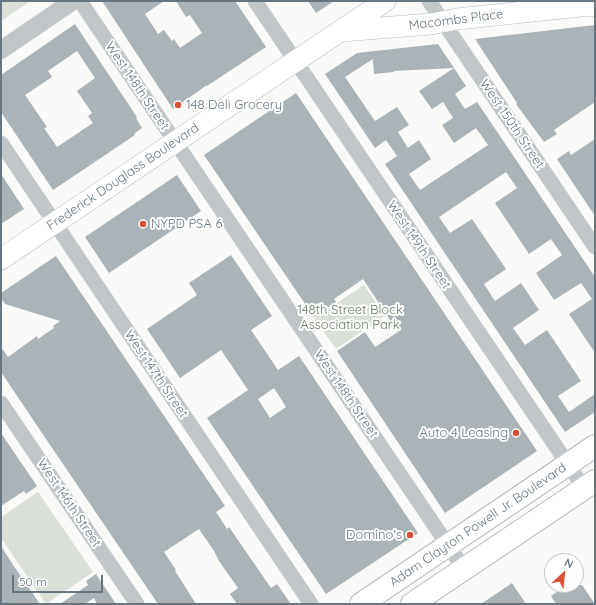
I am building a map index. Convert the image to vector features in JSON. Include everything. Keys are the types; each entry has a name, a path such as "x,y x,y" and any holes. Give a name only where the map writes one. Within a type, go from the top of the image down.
{"main road":[{"name":"Frederick Douglass Boulevard","path":"1,259 385,1"},
{"name":"Macombs Place","path":"341,31 431,24 457,18 580,6 595,6"},
{"name":"Adam Clayton Powell Jr. Boulevard","path":"361,604 595,446"},
{"path":"412,604 590,484"}],"street":[{"path":"1,50 73,1"},
{"name":"West 148th Street","path":"80,1 464,568"},
{"name":"West 149th Street","path":"255,1 568,464 590,484"},
{"name":"West 150th Street","path":"429,1 595,247"},
{"name":"West 147th Street","path":"1,143 311,604"},
{"name":"West 146th Street","path":"1,403 137,604"}],"green space":[{"path":"1,1 31,1 1,21"},
{"name":"148th Street Block Association Park","path":"364,285 385,316 336,349 314,318"},
{"path":"38,492 93,572 46,604 1,538 1,517"}],"building":[{"path":"102,1 164,1 145,14 158,34 164,30 172,41 174,39 180,48 202,33 190,15 186,17 176,1 235,1 266,47 173,109"},
{"path":"308,1 334,1 316,13"},
{"path":"75,24 137,117 136,118 142,128 134,134 135,135 53,190 1,112 1,75","holes":["77,51 95,78 77,91 92,113 88,116 93,123 57,147 44,128 47,127 25,95 52,77 48,71"]},
{"path":"595,25 595,102 554,130 557,134 544,142 516,104 517,103 475,39"},
{"path":"438,44 454,68 466,86 455,94 465,109 477,102 595,277 595,353 569,314 592,299 581,283 554,300 536,273 562,255 551,239 529,254 495,203 517,188 506,172 439,217 450,233 472,219 506,269 484,284 495,301 521,283 539,310 513,328 525,345 547,330 581,381 558,396 569,412 595,394 595,412 565,432 385,164 397,156 386,140 375,148 325,74 357,53","holes":["373,59 374,74 394,71 454,68 419,91 432,109 443,102 453,118 442,125 454,143 476,128 488,145 420,190 409,174 431,159 419,140 408,148 398,132 409,125 397,107 375,121 345,77"]},
{"path":"296,93 537,451 445,513 337,351 365,332 375,347 398,332 363,279 334,299 336,302 314,317 204,155"},
{"path":"595,139 595,216 557,159 569,151 571,155"},
{"path":"1,174 24,209 1,224"},
{"name":"NYPD PSA 6","path":"177,175 201,211 109,273 85,237"},
{"path":"231,255 272,316 251,330 278,370 299,356 418,533 326,594 207,418 248,390 221,350 180,378 147,329 197,295 189,283","holes":["274,388 286,407 270,418 258,399"]},
{"path":"56,256 225,506 216,512 227,529 229,527 271,588 277,584 291,604 237,604 230,594 238,588 199,529 164,552 196,604 158,604 46,439 1,372 1,347 8,357 37,336 38,339 54,328 53,326 60,321 5,304 1,298 1,293"},
{"path":"1,433 37,486 26,494 24,491 1,506"},
{"path":"1,546 13,565 40,604 1,604"},
{"path":"96,574 116,604 97,604 94,598 85,604 60,604 88,585 86,581"},
{"path":"512,583 526,604 481,604"},
{"path":"584,588 595,604 556,604 551,596 555,593 584,593"}],"place":[{"name":"148 Deli Grocery","path":"178,105"},
{"name":"NYPD PSA 6","path":"143,224"},
{"name":"Auto 4 Leasing","path":"516,433"},
{"name":"Domino's","path":"410,535"}]}
